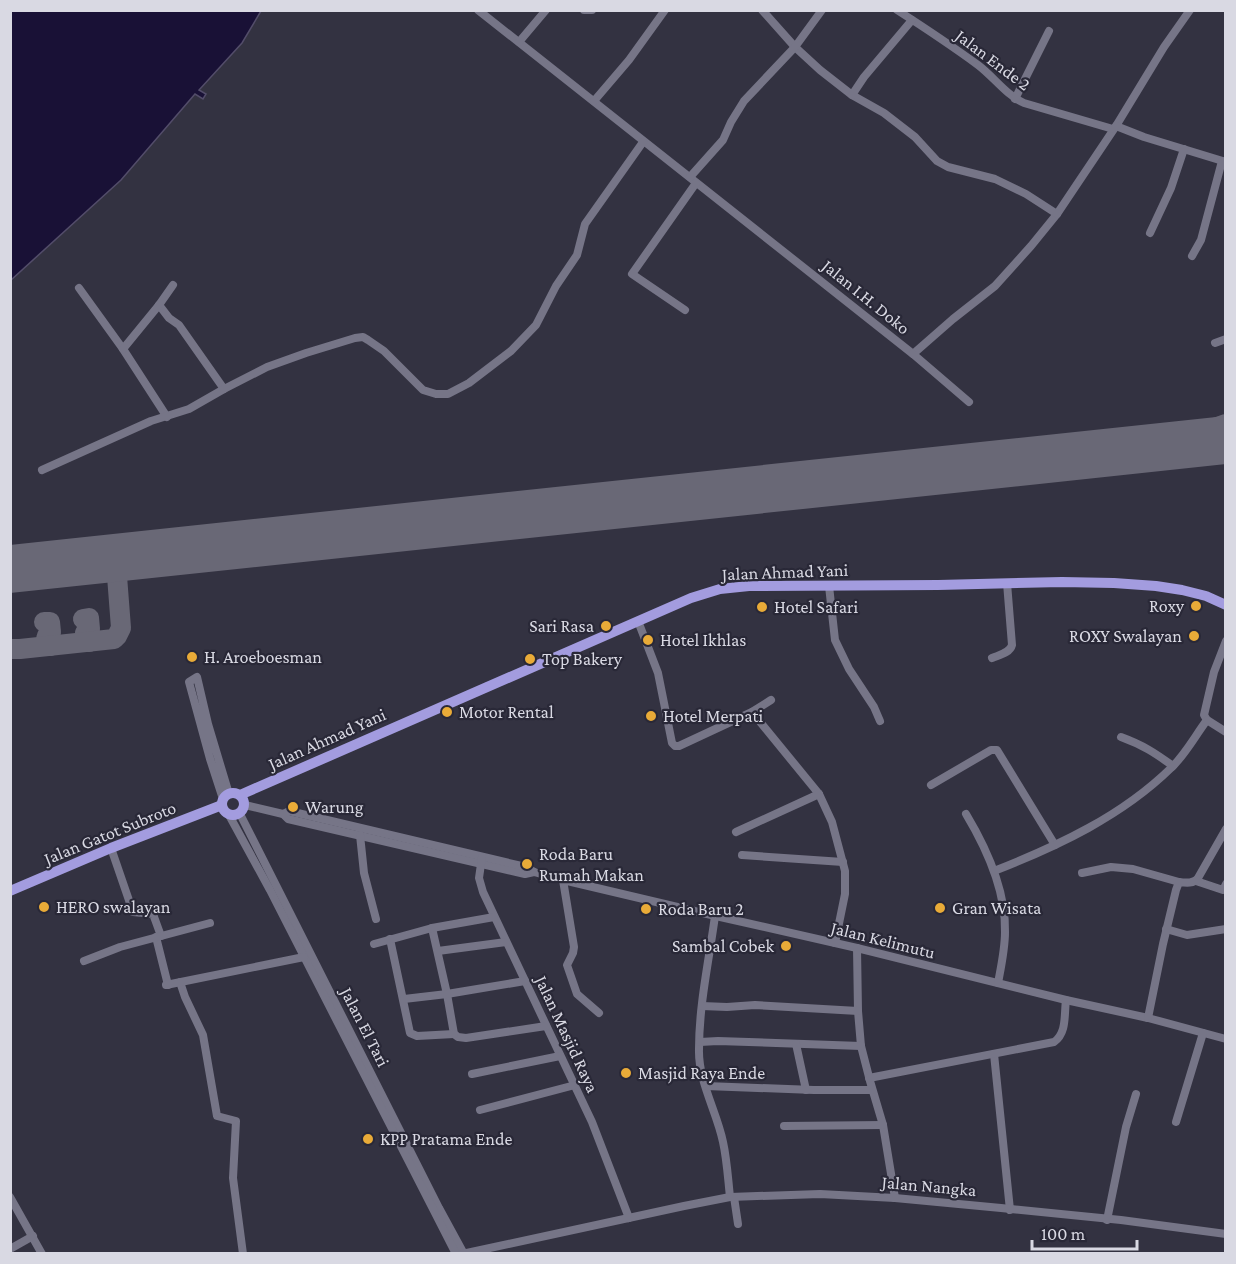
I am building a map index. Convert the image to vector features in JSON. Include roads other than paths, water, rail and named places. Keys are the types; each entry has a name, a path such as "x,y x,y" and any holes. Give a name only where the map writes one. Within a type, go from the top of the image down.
{"highway":[{"name":"Jalan Ahmad Yani","path":"233,804 691,597 720,590 749,586 1088,582 1156,586 1191,592 1226,605"},
{"name":"Jalan Gatot Subroto","path":"10,891 111,848 233,804"}],"street":[{"name":"Jalan I.H. Doko","path":"478,10 913,354 952,319 995,286 1031,246 1057,213 1115,128 1164,47 1190,10"},
{"path":"519,42 546,10"},
{"path":"584,10 592,10"},
{"path":"594,101 665,10"},
{"path":"762,10 795,47 820,70 852,95 884,113 915,137 937,160 948,167 995,179 1057,213"},
{"path":"685,310 632,274 693,180 723,140 744,101 795,47 822,10"},
{"name":"Jalan Ende 2","path":"897,10 979,66 1015,99 1224,161"},
{"path":"852,95 864,76 912,20"},
{"path":"1015,99 1049,31"},
{"path":"42,470 151,421 189,409 267,367 355,338 368,340 384,351 423,390 442,395 469,383 511,351 536,325 556,286 577,255 585,224 643,142"},
{"path":"1150,233 1171,188 1184,149"},
{"path":"1192,256 1201,240 1224,161"},
{"path":"123,349 159,306 173,285"},
{"path":"79,288 123,349 167,417"},
{"path":"159,306 178,325 224,389"},
{"path":"1215,343 1226,339"},
{"path":"913,354 969,402"},
{"path":"992,658 1008,651 1012,645 1007,583"},
{"path":"829,586 835,640 849,669 874,707 880,721"},
{"path":"638,621 658,673 672,743 675,746 752,712 771,700"},
{"path":"1226,641 1214,672 1203,715 1226,732"},
{"path":"214,758 197,677 189,682 214,758 233,804 283,814 288,819 482,860"},
{"path":"752,712 819,794 832,822 845,870 844,894 835,943"},
{"path":"994,870 1080,832 1128,804 1173,766 1207,720"},
{"path":"1121,737 1141,744 1173,766"},
{"path":"931,785 992,750 996,750 1055,844"},
{"path":"736,832 819,794"},
{"name":"Jalan El Tari","path":"233,804 304,957 348,1035 463,1253"},
{"name":"Jalan El Tari","path":"233,804 456,1254"},
{"path":"283,814 289,811 482,860"},
{"path":"966,814 994,870 1003,908 1005,933 998,983"},
{"path":"1196,881 1226,829"},
{"path":"360,835 364,873 376,919"},
{"path":"111,848 133,912 153,914 167,985 304,957"},
{"path":"742,855 843,862"},
{"name":"Jalan Kelimutu","path":"482,860 525,874 534,872 857,948 1226,1039"},
{"name":"Jalan Masjid Raya","path":"482,860 479,878 483,892 592,1122 629,1218"},
{"path":"1082,873 1111,867 1133,869 1179,882 1196,881 1223,890 1226,884"},
{"path":"563,880 574,947 567,965 577,994 599,1013"},
{"path":"1148,1018 1166,929 1179,882"},
{"path":"715,916 702,1006 700,1064 709,1102 723,1142 738,1224"},
{"path":"374,944 432,928 494,917"},
{"path":"84,961 120,947 210,923"},
{"path":"432,928 454,1034"},
{"path":"1166,929 1187,935 1226,929"},
{"path":"390,939 412,1035 454,1034 462,1039 546,1026"},
{"path":"438,951 506,942"},
{"path":"857,948 861,1046 883,1125 895,1198"},
{"path":"404,999 525,981"},
{"path":"180,982 184,997 203,1035 217,1116 236,1121 233,1178 243,1254"},
{"path":"869,1078 1054,1042 1059,1039 1063,1030 1066,1000"},
{"path":"702,1006 755,1005 858,1011"},
{"path":"1176,1122 1203,1033"},
{"path":"700,1042 861,1046"},
{"path":"796,1044 806,1090"},
{"path":"994,1054 1010,1210"},
{"path":"472,1074 560,1056"},
{"path":"480,1110 574,1085"},
{"path":"706,1086 872,1090"},
{"path":"1107,1220 1126,1127 1136,1094"},
{"path":"784,1126 883,1125"},
{"name":"Jalan Nangka","path":"463,1253 732,1197 820,1194 895,1198 1120,1220 1226,1234"},
{"path":"10,1197 42,1254"},
{"path":"10,1250 33,1236"}],"place":[{"name":"Roxy","path":"1196,606"},
{"name":"Hotel Safari","path":"762,607"},
{"name":"Sari Rasa","path":"606,626"},
{"name":"ROXY Swalayan","path":"1194,636"},
{"name":"Hotel Ikhlas","path":"648,640"},
{"name":"H. Aroeboesman","path":"192,657"},
{"name":"Top Bakery","path":"530,659"},
{"name":"Motor Rental","path":"447,712"},
{"name":"Hotel Merpati","path":"651,716"},
{"name":"Warung","path":"293,807"},
{"name":"Roda Baru Rumah Makan","path":"527,864"},
{"name":"HERO swalayan","path":"44,907"},
{"name":"Gran Wisata","path":"940,908"},
{"name":"Roda Baru 2","path":"646,909"},
{"name":"Sambal Cobek","path":"786,946"},
{"name":"Masjid Raya Ende","path":"626,1073"},
{"name":"KPP Pratama Ende","path":"368,1139"}]}
